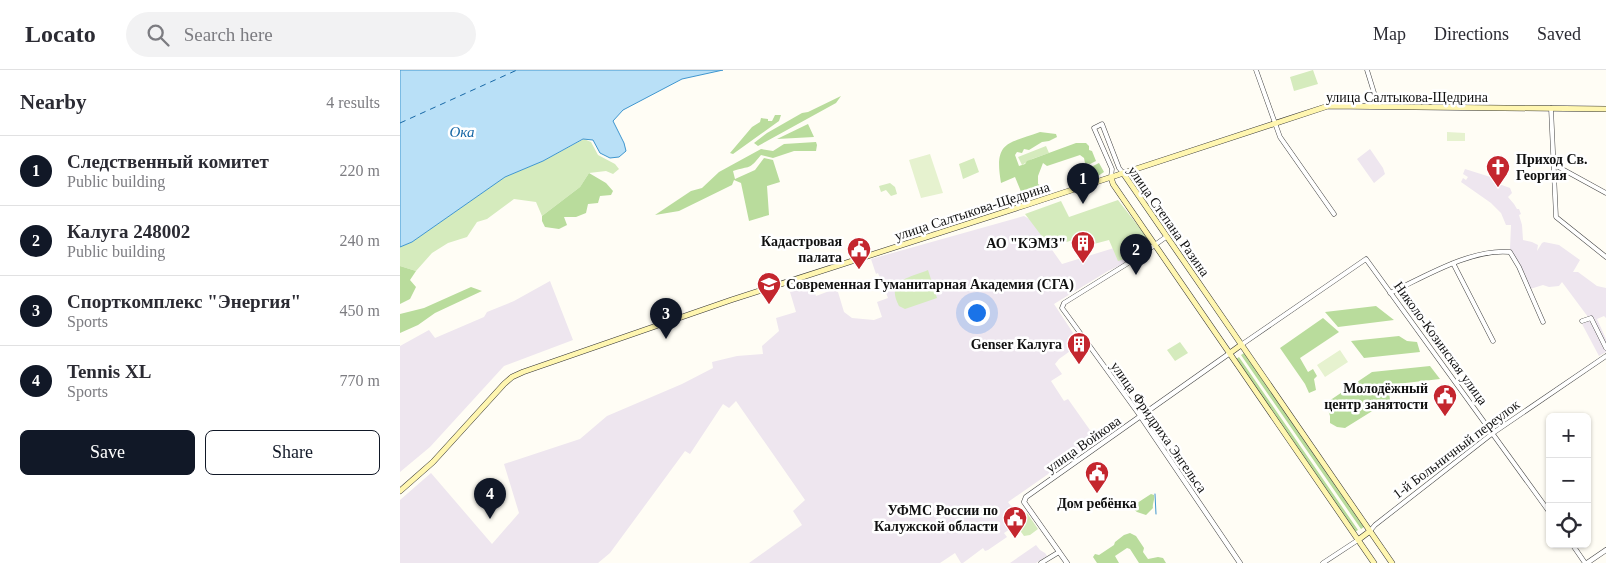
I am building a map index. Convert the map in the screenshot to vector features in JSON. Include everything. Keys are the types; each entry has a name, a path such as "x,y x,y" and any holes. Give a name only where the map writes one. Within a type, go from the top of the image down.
{"main road":[{"name":"улица Салтыкова-Щедрина","path":"400,491 433,462 504,384 520,373 737,298 1328,106 1606,109"},
{"name":"улица Степана Разина","path":"1123,173 1392,563"},
{"name":"улица Степана Разина","path":"1111,177 1113,184 1374,563"},
{"path":"1230,353 1241,345"},
{"name":"1-й Больничный переулок","path":"1358,540 1370,532"}],"street":[{"path":"1256,70 1280,137 1334,214"},
{"path":"1367,70 1376,99 1376,106"},
{"path":"1551,108 1556,217 1606,257"},
{"name":"улица Степана Разина","path":"1111,177 1112,169 1094,128 1102,124 1119,168 1123,173"},
{"path":"1554,164 1606,194"},
{"path":"1155,245 1166,237"},
{"name":"улица Фридриха Энгельса","path":"1155,245 1064,303 1062,308 1141,417 1240,563"},
{"path":"1390,293 1459,260 1500,251 1510,252 1519,266 1543,322"},
{"name":"Николо-Козинская улица","path":"1241,345 1366,259 1546,507"},
{"path":"1453,263 1493,341"},
{"path":"1593,311 1591,318 1606,348"},
{"path":"1582,321 1591,318"},
{"name":"улица Войкова","path":"1059,552 1024,502 1026,498 1230,353"},
{"name":"1-й Больничный переулок","path":"1370,532 1375,525 1493,434 1606,356"},
{"name":"1-й Больничный переулок","path":"1323,563 1358,540"},
{"path":"1575,548 1586,563 1606,550"},
{"path":"1041,563 1059,552 1067,563"}],"shaded area":[{"path":"1370,149 1385,174 1374,183 1357,159"},
{"path":"1465,169 1500,180 1499,184 1510,188 1512,193 1508,197 1521,214 1519,215 1523,240 1538,245 1537,251 1544,242 1559,245 1580,260 1573,272 1578,272 1597,286 1606,288 1606,318 1604,316 1597,319 1606,339 1606,352 1599,356 1582,324 1588,321 1588,317 1562,282 1559,286 1549,287 1543,285 1530,289 1524,272 1510,249 1511,225 1506,225 1501,213 1491,203 1461,182 1463,178 1466,180 1468,177 1463,174"},
{"path":"1024,216 1031,220 1062,264 1114,248 1119,260 1137,255 1138,257 1108,271 1054,304 1079,342 1055,364 1062,374 1051,381 1064,401 1068,399 1097,440 1008,502 1022,521 1004,533 1007,537 988,550 985,551 983,548 963,563 961,563 955,553 940,563 749,563 802,525 793,511 805,500 736,401 729,408 723,404 690,454 685,451 610,553 598,563 400,563 400,500 431,473 492,544 519,513 504,464 580,439 607,416 682,384 713,368 712,362 737,356 763,354 762,346 779,331 776,318 796,312 790,292 812,284 816,296 832,290 838,292 844,312 852,318 874,320 882,317 877,302 888,298 871,259"},
{"path":"550,281 573,340 504,366 430,447 400,472 400,346 429,330 435,338 484,317 487,312 514,301"},
{"path":"1036,545 1047,556 1036,563 1010,563"}],"green space":[{"path":"1313,70 1318,84 1294,91 1290,77"},
{"path":"841,96 836,103 758,146 754,143 767,133 802,113"},
{"path":"775,115 781,115 779,121 733,154 730,153 752,127 760,122 761,118 772,121"},
{"path":"808,124 814,137 777,139"},
{"path":"1040,132 1056,134 1057,137 1042,142 1029,150 1024,149 1022,153 1017,152 1015,155 1019,166 1027,161 1076,143 1086,143 1096,161 1090,164 1085,163 1084,158 1080,155 1047,166 1043,163 1038,176 1038,184 1043,187 1033,195 1022,194 1015,177 1001,183 999,159 1001,152 1011,143"},
{"path":"1447,132 1465,133 1465,141 1447,141"},
{"path":"584,139 591,142 598,155 615,164 619,169 613,174 606,171 589,173 580,187 542,216 536,202 514,199 487,219 477,222 467,237 448,243 432,253 416,271 400,266 400,247 412,242 505,177 543,161"},
{"path":"816,142 816,151 794,151 773,158 761,155 751,166 733,171 735,179 755,170 764,158 773,160 780,182 767,186 769,215 749,221 741,183 734,180 732,185 679,211 655,215 691,191 702,188 719,172 761,149 773,151 784,144"},
{"path":"1046,146 1049,153 1022,165 1018,157"},
{"path":"930,154 943,193 921,198 909,160"},
{"path":"974,158 979,172 963,179 959,164"},
{"path":"1099,163 1104,172 1098,176 1098,179 1070,188 1069,185 1089,178 1088,173 1091,167"},
{"path":"589,173 606,183 613,191 611,195 600,196 598,203 588,204 586,213 576,217 564,217 567,225 559,229 545,227 542,216 580,187"},
{"path":"890,183 895,187 897,194 891,196 886,190 881,192 879,186"},
{"path":"1118,200 1149,240 1140,252 1118,261 1109,240 1090,245 1083,237 1050,247 1025,214 1061,201 1069,217"},
{"path":"400,266 416,271 410,280 416,287 410,299 400,304"},
{"path":"928,270 937,298 905,309 899,306 895,297 897,285 907,278"},
{"path":"471,287 482,291 435,313 418,325 400,333 400,314 424,308"},
{"path":"1376,306 1394,320 1338,327 1325,312"},
{"path":"1323,318 1339,332 1300,358 1308,372 1313,369 1317,376 1314,379 1316,390 1309,393 1305,384 1280,348"},
{"path":"1399,336 1407,341 1417,342 1420,352 1364,358 1351,341"},
{"path":"1180,342 1188,353 1175,361 1167,350"},
{"path":"1340,350 1348,362 1325,377 1317,365"},
{"path":"1244,353 1364,527 1361,529 1241,355"},
{"path":"1239,357 1358,530 1355,532 1236,359"},
{"path":"1430,366 1440,379 1388,385 1390,400 1345,428 1337,427 1330,423 1326,403 1372,372"},
{"path":"1151,494 1154,495 1153,508 1146,515 1137,512 1131,507"},
{"path":"1027,513 1038,529 1030,535 1024,536 1016,525 1022,521 1020,518"},
{"path":"1130,533 1136,536 1144,548 1143,552 1148,559 1163,558 1166,563 1139,563 1130,549 1127,548 1115,556 1119,563 1097,563 1093,557 1095,554 1099,555 1114,545 1124,535"}],"water":[{"name":"Ока","path":"400,70 723,70 682,79 623,110 613,121 626,151 619,157 610,158 600,153 593,140 583,139 543,161 505,177 412,242 400,247"}],"waterway":[{"path":"1155,494 1156,514"}],"ferry route":[{"path":"400,123 517,70"}],"place":[{"name":"Приход Св. Георгия","path":"1498,188"},
{"name":"Следственный комитет","path":"1083,204"},
{"name":"АО \"КЭМЗ\"","path":"1083,264"},
{"name":"Кадастровая палата","path":"859,270"},
{"name":"Калуга 248002","path":"1136,275"},
{"name":"Современная Гуманитарная Академия (СГА)","path":"769,305"},
{"name":"Спорткомплекс \"Энергия\"","path":"666,339"},
{"name":"Genser Калуга","path":"1079,365"},
{"name":"Молодёжный центр занятости","path":"1445,417"},
{"name":"Дом ребёнка","path":"1097,494"},
{"name":"Tennis XL","path":"490,519"},
{"name":"УФМС России по Калужской области","path":"1015,539"}]}
